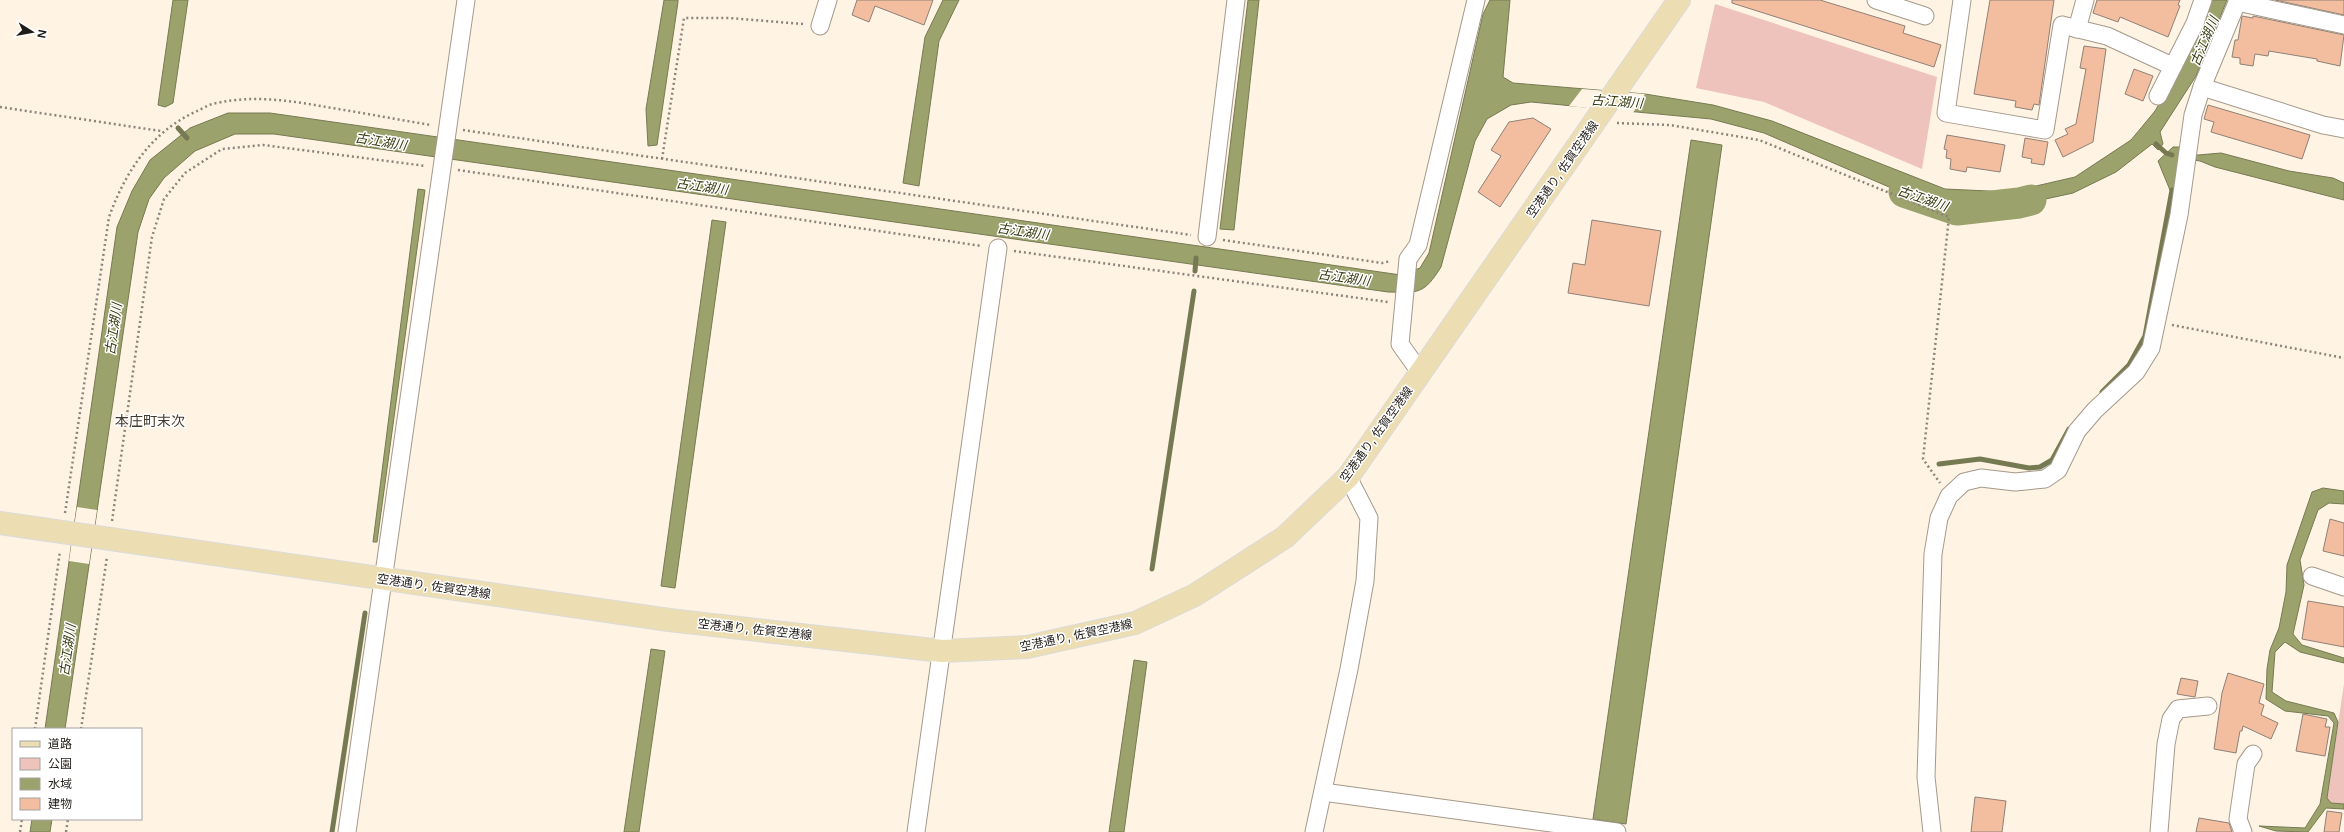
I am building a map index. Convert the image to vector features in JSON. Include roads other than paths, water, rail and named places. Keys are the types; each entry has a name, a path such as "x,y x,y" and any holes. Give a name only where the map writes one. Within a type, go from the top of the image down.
{"main road":[{"name":"空港通り, 佐賀空港線","path":"0,523 669,620 942,651 1027,647 1135,623 1195,595 1285,537 1348,477 1679,0"}],"street":[{"path":"347,832 382,578 449,128 466,0"},
{"path":"820,26 828,0"},
{"path":"1207,237 1236,0"},
{"path":"1420,372 1400,344 1402,304 1408,259 1418,245 1476,0"},
{"path":"1876,0 1925,16"},
{"path":"1962,0 1946,113 2045,130 2062,25 2107,36 2172,66"},
{"path":"2077,29 2085,0"},
{"path":"2158,96 2195,23 2203,0"},
{"path":"1932,832 1926,777 1932,554 1939,518 1949,496 1964,482 1981,478 2015,482 2045,479 2058,470 2077,431 2095,410 2136,372 2151,348 2158,322 2179,215 2193,115 2202,87 2238,1 2344,25"},
{"path":"2202,87 2324,125 2344,129"},
{"path":"916,832 998,248"},
{"path":"1314,832 1365,581 1369,518 1348,477"},
{"path":"2312,576 2344,586"},
{"path":"2160,832 2166,744 2171,719 2178,709 2208,706"},
{"path":"2243,832 2238,819 2246,764 2253,754"},
{"path":"1323,792 1617,832"}],"water":[{"path":"173,0 188,0 173,103 165,107 158,105"},
{"path":"664,0 678,0 678,2 657,145 648,146 646,109"},
{"path":"943,0 959,0 939,41 919,186 903,183 925,37"},
{"path":"1248,0 1259,0 1234,230 1220,229"},
{"path":"1490,0 1510,0 1503,77 1513,83 1645,94 1713,105 1772,121 1945,189 2010,192 2075,177 2131,140 2155,111 2194,44 2210,0 2227,0 2196,76 2160,132 2163,144 2158,150 2152,144 2116,172 2073,193 2009,207 1933,206 1764,133 1711,119 1531,102 1511,105 1487,119 1475,141 1441,267 1425,287 1414,292 1388,292 274,134 235,134 195,151 164,178 149,199 138,232 65,728 45,728 117,227 132,191 150,160 190,128 228,113 270,113 1401,275 1420,268 1429,253 1483,14"},
{"path":"1691,140 1722,145 1626,824 1593,819"},
{"path":"2173,147 2181,147 2182,153 2198,155 2221,153 2289,171 2333,178 2344,183 2344,200 2215,167 2200,161 2181,158 2172,195 2158,161"},
{"path":"418,189 425,190 377,542 373,542"},
{"path":"712,220 726,222 675,588 661,586"},
{"path":"2323,488 2344,491 2344,504 2329,503 2318,510 2300,560 2304,585 2293,634 2302,645 2344,658 2344,663 2300,652 2285,642 2275,652 2272,692 2286,701 2334,713 2338,722 2327,798 2331,803 2344,804 2344,809 2326,808 2308,832 2276,831 2259,826 2305,828 2320,804 2334,723 2328,716 2285,711 2266,699 2267,669 2270,650 2279,628 2286,592 2287,565 2312,492"},
{"path":"651,649 665,651 639,832 624,832"},
{"path":"1134,660 1147,662 1124,832 1109,832"},
{"path":"32,820 52,820 50,832 30,832"}],"waterway":[{"path":"178,128 187,138"},
{"path":"2156,144 2166,153 2172,155"},
{"path":"2102,392 2129,365 2145,336 2172,190"},
{"name":"古江湖川","path":"1904,192 1957,210 2019,203 2031,200"},
{"path":"1195,271 1196,258"},
{"path":"1152,569 1194,291"},
{"path":"1939,464 1980,459 2029,468 2040,467 2052,460 2069,429"},
{"path":"332,832 365,613"}],"district":[{"name":"本庄町末次","path":"150,420"}]}
